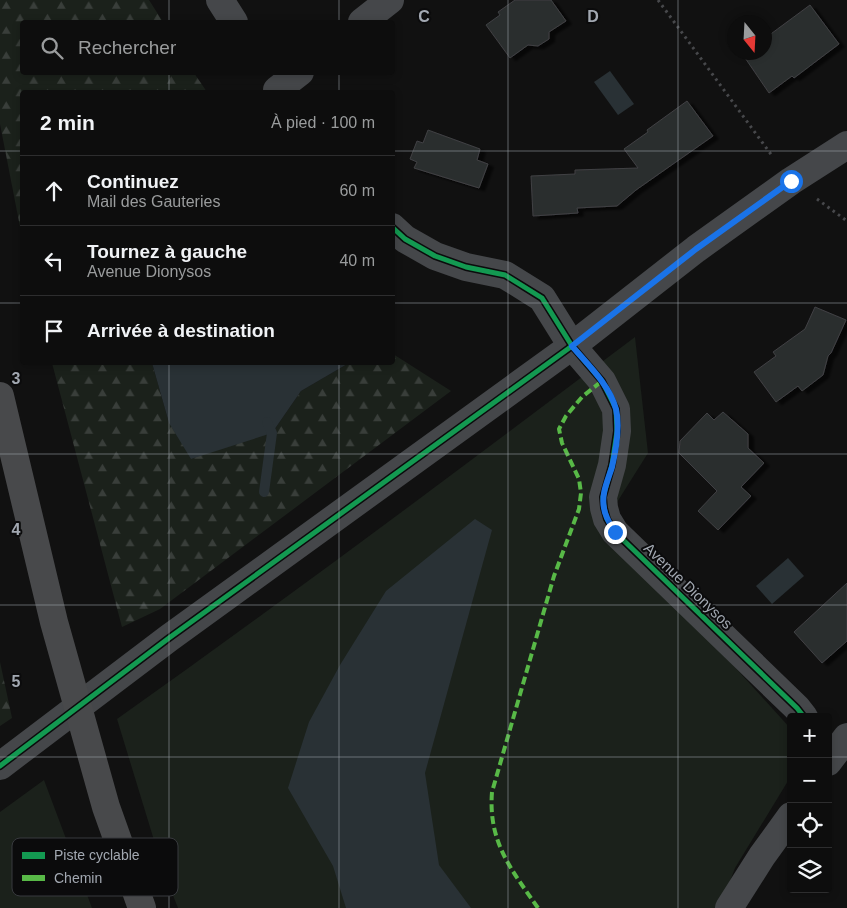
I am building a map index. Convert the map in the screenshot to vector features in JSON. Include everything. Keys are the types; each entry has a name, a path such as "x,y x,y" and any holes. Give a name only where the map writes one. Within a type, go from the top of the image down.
{"main road":[{"path":"0,396 54,622 106,807 117,838"},
{"path":"138,896 142,908"}],"street":[{"path":"220,0 233,20"},
{"path":"365,20 390,0"},
{"path":"274,85 294,75"},
{"path":"0,766 169,638 572,346 696,249 791,181 847,145"},
{"name":"Avenue Dionysos","path":"395,231 405,239 435,256 466,267 505,275 542,298 572,346 602,381 616,409 617,431 612,465 603,497 607,519 615,532 801,713"},
{"path":"729,908 762,856 787,822"}],"path":[{"path":"658,0 791,181 847,220"}],"green space":[{"path":"0,0 149,0 162,20 20,20 20,75 195,75 206,90 20,90 20,227 0,124"},
{"path":"635,337 648,453 604,523 787,725 787,783 735,868 720,908 178,908 173,896 178,896 178,838 153,838 117,719 313,578"},
{"path":"395,355 451,391 160,609 122,627 53,365 153,365 169,423 272,433 301,391 346,365 395,365"},
{"path":"0,662 12,718 0,726"},
{"path":"44,780 66,838 12,838 12,896 88,896 92,908 0,908 0,812"}],"shaded area":[{"path":"610,71 634,104 618,115 594,82"},
{"path":"153,365 346,365 301,391 272,433 191,459 169,423"},
{"path":"475,519 492,530 425,773 439,865 471,908 346,908 333,866 288,788 309,722 340,665 386,591"},
{"path":"788,558 804,576 772,604 756,586"}],"building":[{"path":"515,0 551,0 566,21 549,32 549,39 538,46 528,45 510,58 486,25 500,15 498,12"},
{"path":"810,5 839,44 794,78 792,76 769,93 746,60 772,60 772,33"},
{"path":"687,101 713,136 636,190 617,206 577,208 578,213 533,216 531,176 575,174 575,170 638,168 624,149"},
{"path":"428,130 480,149 477,160 488,164 479,188 414,168 417,162 410,159 417,141 423,143"},
{"path":"815,307 846,320 828,356 823,375 802,391 798,386 776,402 754,372 776,356 773,352 805,329"},
{"path":"723,412 748,434 748,448 764,463 741,487 751,496 718,530 698,511 717,491 679,453 680,441 707,413 714,420"},
{"path":"847,583 847,641 822,663 794,632"}],"waterway":[{"path":"264,492 272,433 267,422"}],"marked path":[{"path":"538,908 503,854 494,826 492,792 554,576 579,509 581,493 579,479 562,443 559,429 566,416 582,397 602,381"}],"cycle path":[{"path":"395,230 405,239 435,256 466,267 505,275 542,298 572,346 602,381 616,409 617,431 612,465 603,497 607,519 615,532 801,713"},
{"path":"0,766 169,638 572,346"}],"route":[{"path":"615,532 607,519 603,497 612,465 617,431 616,409 602,381 572,346 696,249 791,181"}]}
